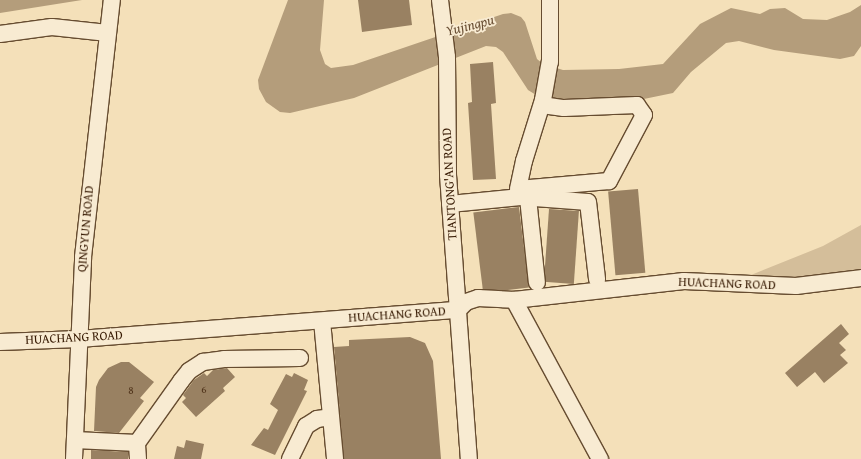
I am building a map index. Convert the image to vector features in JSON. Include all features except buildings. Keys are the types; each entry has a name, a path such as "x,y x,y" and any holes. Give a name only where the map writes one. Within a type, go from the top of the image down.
{"street":[{"name":"QINGYUN ROAD","path":"74,459 79,339 87,208 112,0"},
{"name":"TIANTONG'AN ROAD","path":"440,0 447,57 450,204 469,459"},
{"path":"542,103 564,108 637,104 644,115 609,181 518,189 524,161 542,103 550,62 550,0"},
{"path":"0,34 52,27 108,33"},
{"path":"450,204 528,198 588,202 597,279"},
{"path":"528,198 537,283"},
{"name":"HUACHANG ROAD","path":"0,342 79,339 458,310 466,302 478,298 514,300 684,281 796,286 861,278"},
{"path":"514,300 600,459"},
{"path":"322,321 335,459"},
{"path":"138,459 137,443 180,381 189,371 203,362 224,358 300,358"},
{"path":"290,459 306,426 317,419 331,418"},
{"path":"75,440 137,443"}],"shaded area":[{"path":"0,0 82,0 0,13"},
{"path":"288,0 324,0 320,50 325,64 331,68 353,65 503,14 511,13 521,17 525,22 537,59 543,64 563,70 619,69 663,64 700,24 731,8 760,14 770,9 785,8 803,19 827,20 850,12 861,5 861,46 854,56 840,59 774,50 739,41 726,43 691,72 673,93 639,100 554,101 536,95 528,90 503,52 496,47 486,46 354,98 290,113 280,112 266,102 259,89 258,80"},
{"path":"861,225 861,269 796,277 751,275 823,246"}],"water label":[{"name":"Yujingpu","path":"470,25"}]}
